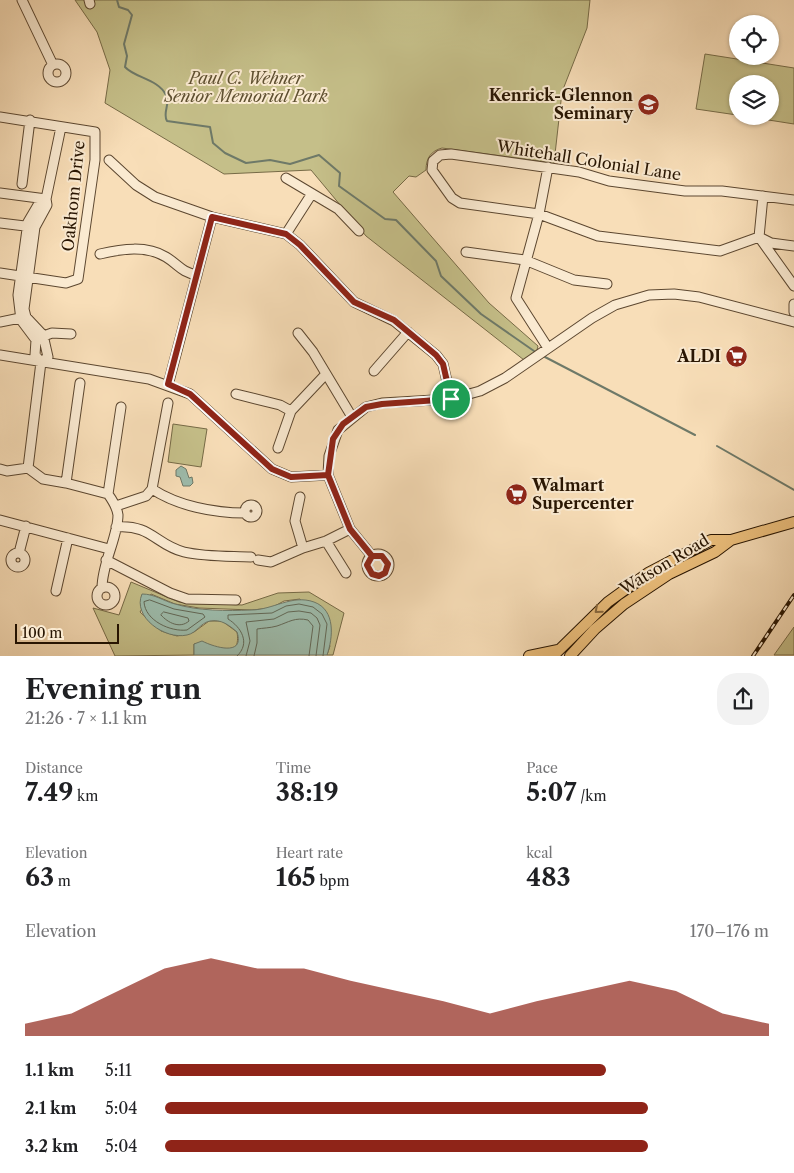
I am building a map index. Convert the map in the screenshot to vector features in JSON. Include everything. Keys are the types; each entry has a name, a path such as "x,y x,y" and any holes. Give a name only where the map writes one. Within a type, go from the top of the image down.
{"main road":[{"name":"Watson Road","path":"556,653 608,602 648,573 711,540 731,540 794,522"},
{"name":"Watson Road","path":"570,656 595,629 639,593 683,567 715,552 731,540"},
{"path":"529,656 556,653"}],"street":[{"path":"22,0 53,65"},
{"name":"Oakhom Drive","path":"0,117 30,120 95,132 95,160 80,274 74,282 66,283 0,273"},
{"path":"22,184 30,120"},
{"path":"40,337 22,315 18,295 25,277 33,212 46,199 61,127"},
{"name":"Whitehall Colonial Lane","path":"539,214 460,203 452,198 432,170 433,161 440,154 451,154 548,167 579,172 609,181 676,190 722,191 794,200"},
{"path":"109,160 136,185 155,197 212,217 286,234 300,245 354,302 394,320 436,355 443,364 451,399"},
{"path":"548,167 539,214 516,298 548,348"},
{"path":"286,178 311,195 338,209 359,231"},
{"path":"0,193 46,199"},
{"path":"286,234 311,195"},
{"path":"763,196 759,236 794,286"},
{"path":"539,214 598,236 720,251 759,236"},
{"path":"168,384 212,217"},
{"path":"0,223 31,227"},
{"path":"759,236 771,243 794,246"},
{"path":"100,254 138,249 154,252 166,257 185,272 197,275"},
{"path":"466,252 525,260 574,280 607,284"},
{"path":"372,556 350,529 328,475 333,439 338,430 366,407 451,399 480,390 505,378 616,305 650,295 674,294 699,297 794,322"},
{"path":"794,304 794,312"},
{"path":"0,322 22,315"},
{"path":"40,337 52,332 71,334"},
{"path":"374,371 408,332"},
{"path":"298,333 313,352 325,376 352,417"},
{"path":"28,468 41,362 35,354 40,337"},
{"path":"0,355 168,384 190,394 272,469 291,477 328,475"},
{"path":"278,448 291,412 325,376"},
{"path":"66,483 80,383"},
{"path":"236,394 280,405 291,412"},
{"path":"116,506 146,496 152,489 168,403"},
{"path":"108,494 121,408"},
{"path":"0,469 7,471 28,468 43,479 108,494 116,506 116,527 106,560 102,588"},
{"path":"152,489 163,496 204,509 245,513"},
{"path":"300,497 295,521 303,548"},
{"path":"0,520 109,549"},
{"path":"19,553 26,526"},
{"path":"116,527 130,526 147,531 182,552 271,562 303,548 326,542 350,529"},
{"path":"56,591 68,538"},
{"path":"326,542 346,573"},
{"path":"106,560 170,593 187,599 236,600"}],"green space":[{"name":"Paul C. Wehner Senior Memorial Park","path":"75,0 590,0 587,28 562,92 554,163 442,148 430,156 426,170 416,177 409,176 393,192 489,303 538,346 537,350 524,360 366,236 311,170 224,174 105,103 110,70 97,32"},
{"path":"705,54 729,58 729,65 775,65 794,68 794,124 779,122 779,75 729,75 729,114 696,109"},
{"path":"173,424 207,429 201,467 168,462"},
{"path":"131,582 179,602 242,605 278,593 309,592 344,613 333,655 327,655 330,646 300,599 284,601 271,608 252,610 199,608 175,604 151,594 140,612 161,631 177,636 194,632 209,621 222,621 237,632 235,648 227,653 209,645 194,644 194,655 115,656 93,608 119,615"},
{"path":"794,627 794,655 774,655"}],"water":[{"path":"181,466 186,469 189,478 192,477 193,483 190,486 183,486 180,477 176,476 176,470"},
{"path":"142,594 151,595 184,606 213,610 259,609 298,600 314,602 326,611 331,625 331,641 327,655 194,655 194,644 202,641 221,648 237,645 237,632 225,623 210,621 187,635 169,634 152,625 146,618 140,603"}],"waterway":[{"path":"117,0 119,7 128,10 132,15 124,44 127,56 125,67 134,74 158,85 166,95 168,101 165,115 167,121 210,127 213,143 225,153 246,163 270,160 290,164 319,155 340,173 339,186 385,219 396,220 436,261 441,276 481,314 534,351"},
{"path":"545,357 695,435"},
{"path":"717,446 794,490"}],"railway":[{"path":"753,656 794,595"}],"place":[{"name":"Kenrick-Glennon Seminary","path":"649,104"},
{"name":"ALDI","path":"737,356"},
{"name":"Walmart Supercenter","path":"516,494"}],"route":[{"path":"451,399 366,407 343,424 333,439 329,456 328,475 350,529 372,556 379,555 387,560 388,567 385,573 375,576 369,572 367,565 372,556 350,529 328,475 291,477 272,469 190,394 168,384 212,217 286,234 326,271 338,288 354,302 394,320 436,355 443,364 451,399"}]}
